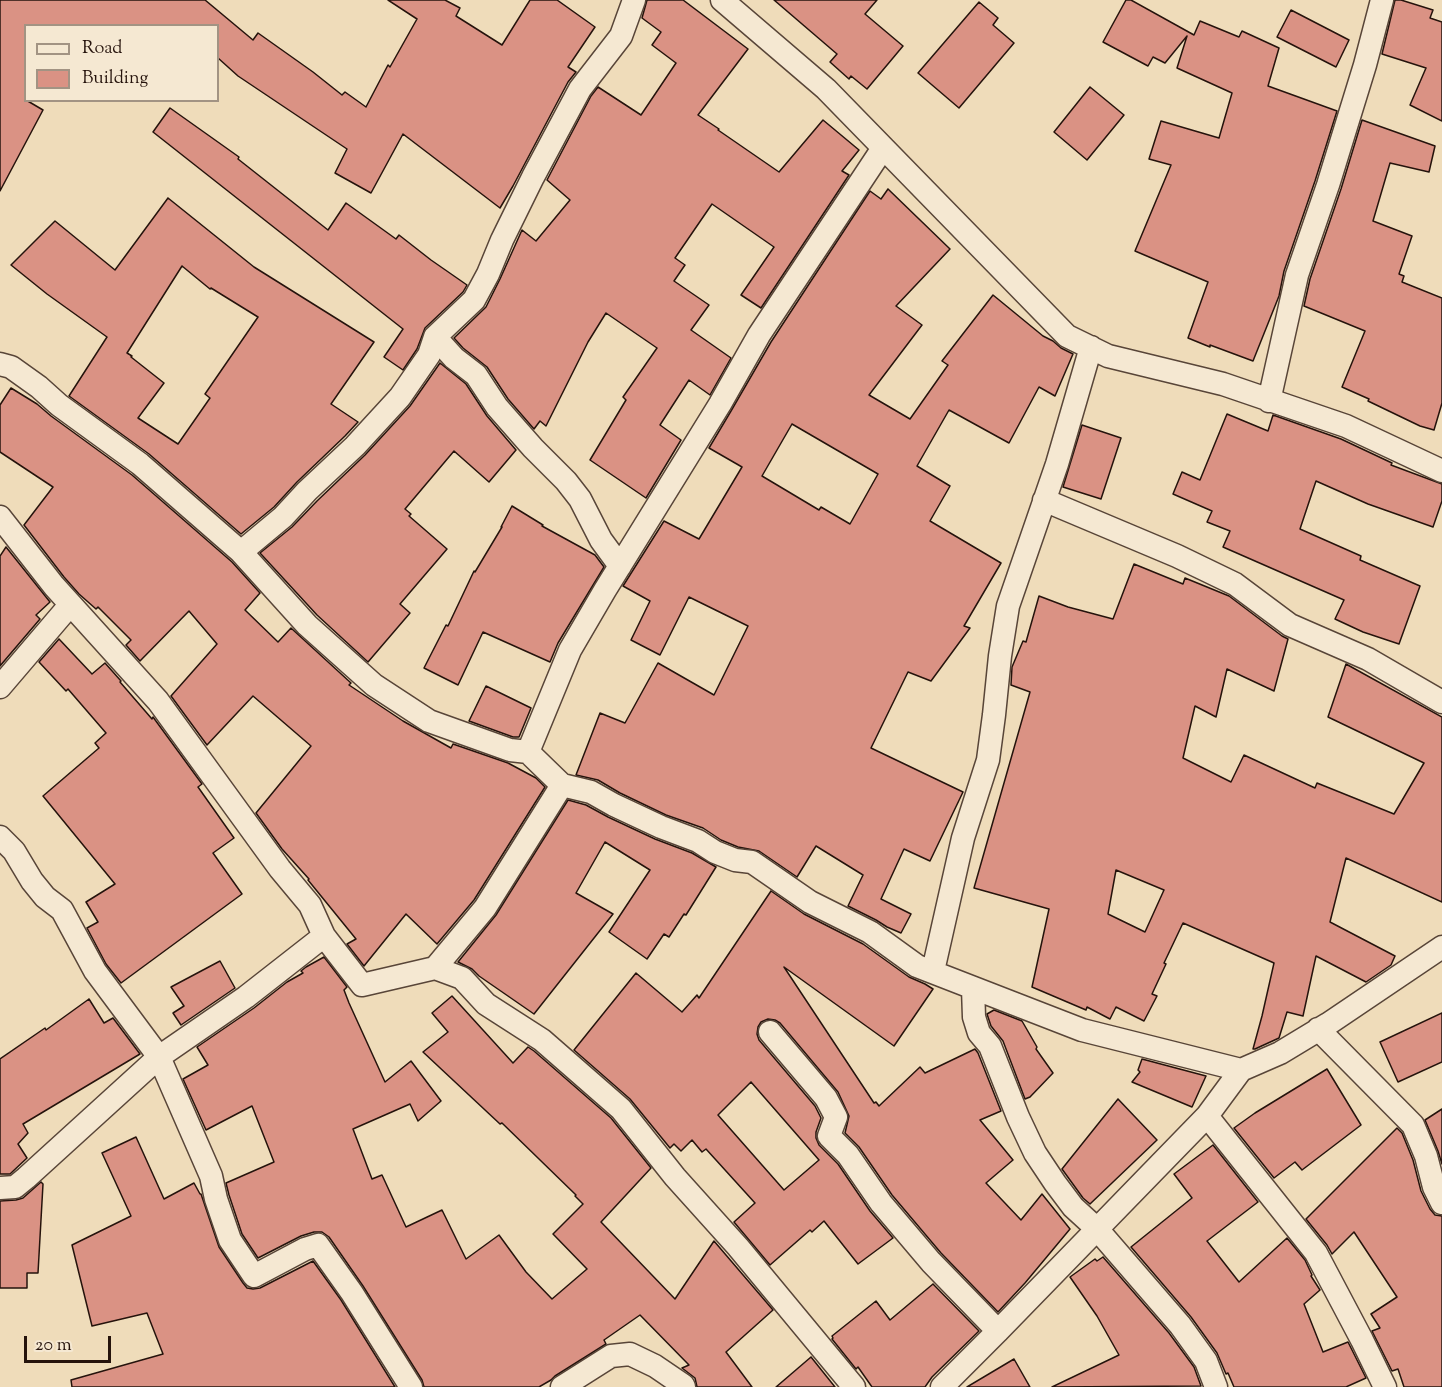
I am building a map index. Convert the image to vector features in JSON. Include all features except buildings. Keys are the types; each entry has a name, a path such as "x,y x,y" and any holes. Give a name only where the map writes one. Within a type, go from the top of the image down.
{"street":[{"path":"241,552 283,517 307,490 355,446 400,397 429,355 435,337 474,300 533,177 580,89 621,36 634,0"},
{"path":"722,0 826,89 1067,336 1107,356 1223,384 1346,426 1440,464"},
{"path":"1269,401 1297,275 1328,185 1365,65 1382,0"},
{"path":"528,752 570,650 720,404 759,335 883,148"},
{"path":"435,337 454,358 476,375 497,407 566,481 580,499 601,540 620,566"},
{"path":"933,971 963,838 988,760 1008,606 1056,464 1090,347"},
{"path":"0,364 11,367 140,464 241,552 307,625 374,685 429,720 510,750 528,752 562,785 591,792 661,827 698,841 715,852 735,860 752,862 810,903 870,932 917,966 1082,1030 1241,1070"},
{"path":"1044,500 1177,556 1235,585 1290,625 1368,659 1442,702"},
{"path":"0,517 70,605 158,701 280,869 310,905 324,936 362,985 435,968 462,978 486,1004 542,1040 621,1109 675,1177 738,1247 854,1387"},
{"path":"0,687 70,605"},
{"path":"435,968 485,908 562,785"},
{"path":"0,837 14,851 32,881 45,897 62,910 95,971 159,1056 211,1176 230,1240 254,1276 305,1249 318,1245 352,1293 411,1387"},
{"path":"0,1188 15,1186 26,1178 159,1056 246,997 324,936"},
{"path":"942,1387 1207,1116 1241,1070 1280,1053 1388,985 1442,947"},
{"path":"973,988 974,1017 979,1033 990,1046 1035,1153 1074,1207 1097,1229 1180,1325 1206,1361 1216,1387"},
{"path":"1318,1029 1413,1125 1426,1156 1434,1187 1442,1203"},
{"path":"770,1032 826,1098 836,1117 829,1136 848,1155 881,1203 931,1262 998,1331"},
{"path":"1207,1116 1316,1253 1385,1387"},
{"path":"562,1387 611,1356 630,1354 655,1366 684,1387"}]}
